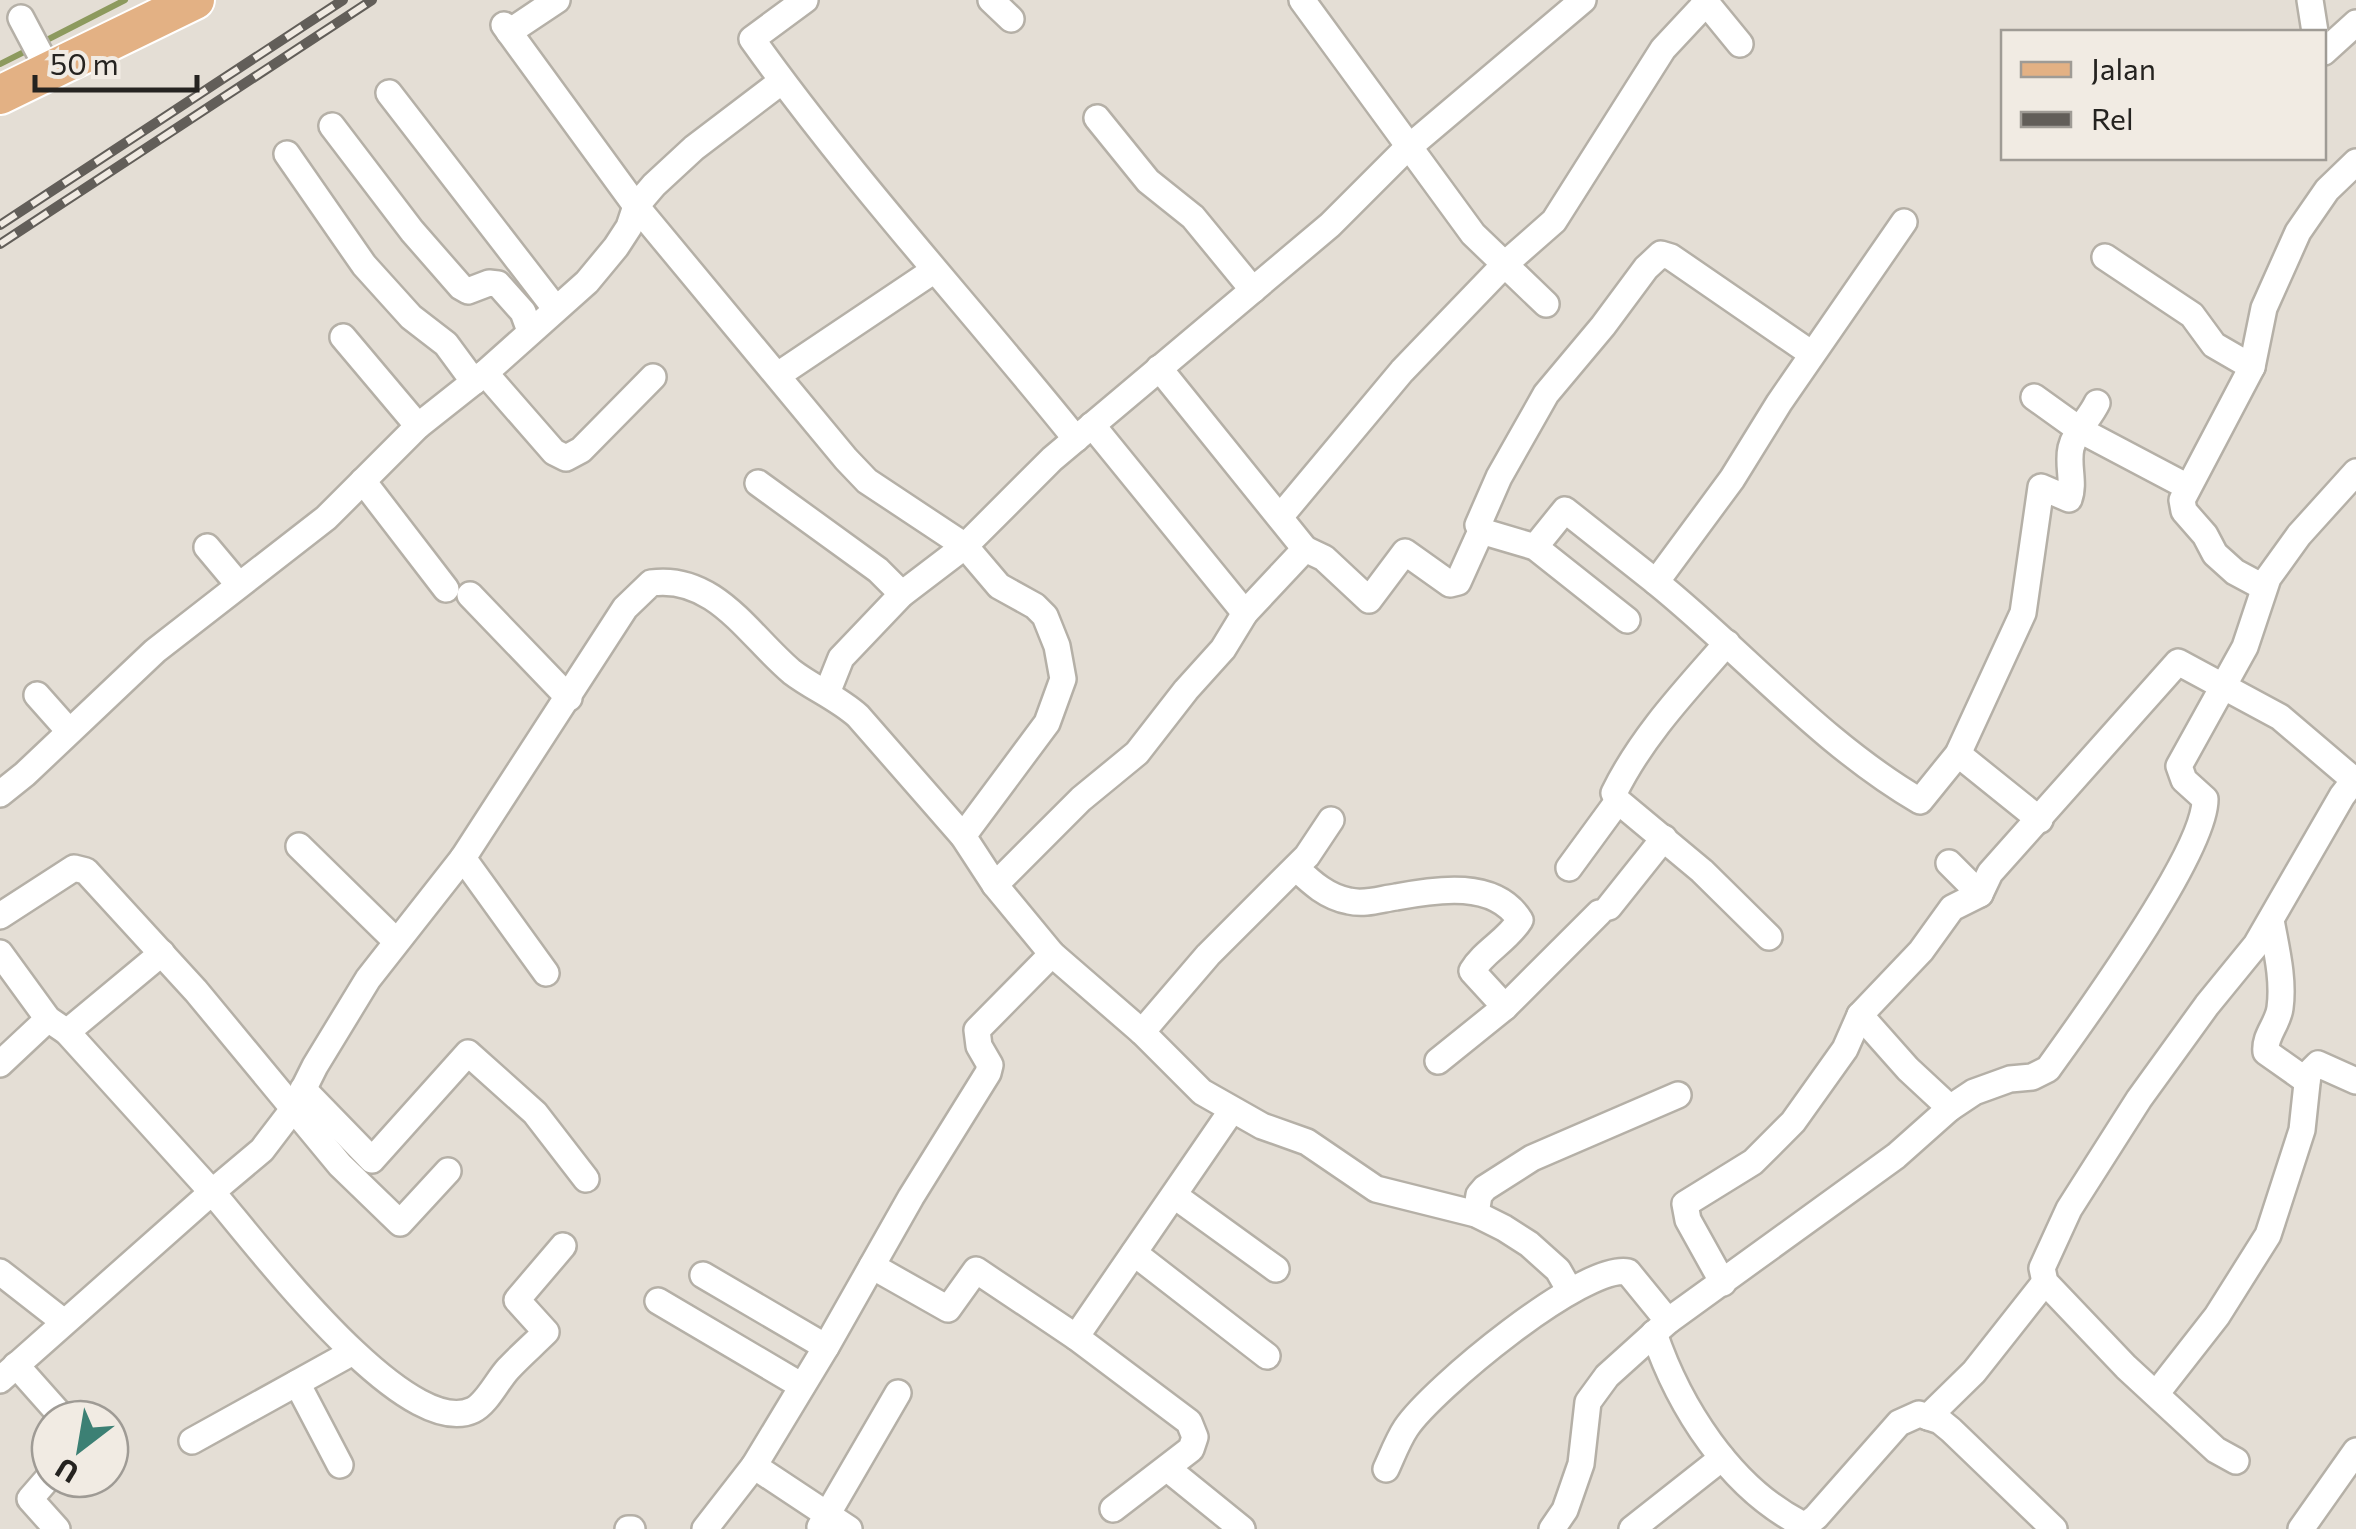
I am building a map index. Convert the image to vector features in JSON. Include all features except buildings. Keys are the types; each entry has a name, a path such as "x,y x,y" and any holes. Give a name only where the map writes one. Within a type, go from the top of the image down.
{"main road":[{"path":"0,95 44,63 195,0"}],"street":[{"path":"557,0 507,28 636,206 867,481 999,586 1045,616 1063,679 1047,722 963,836"},
{"path":"805,0 752,38 782,81 933,271 1084,432 1245,613"},
{"path":"992,0 1011,20"},
{"path":"1302,0 1476,236 1546,304"},
{"path":"2310,0 2315,30"},
{"path":"1280,517 1402,371 1504,265 1554,221 1663,48 1705,1 1740,44"},
{"path":"827,693 842,658 902,594 956,552 1084,432 1330,225 1402,153 1566,6"},
{"path":"2326,50 2356,23"},
{"path":"25,25 44,63"},
{"path":"0,794 155,650 326,518 418,426 587,282 629,227 636,206 694,148 782,81"},
{"path":"389,94 554,308"},
{"path":"1098,118 1148,182 1192,217 1253,290"},
{"path":"332,126 412,231 461,287 468,291 489,283 498,284 523,312 530,330"},
{"path":"287,154 364,265 411,317 446,344 554,452 566,458 580,450 653,377"},
{"path":"2263,586 2235,572 2215,554 2184,511 2182,500 2252,367 2264,308 2298,232 2327,190 2355,166"},
{"path":"1656,582 1732,479 1812,354 1904,222"},
{"path":"1627,620 1535,547 1482,532 1478,526 1499,477 1546,394 1661,254 1671,257 1812,354"},
{"path":"2106,257 2192,315 2214,345 2252,367"},
{"path":"778,375 933,271"},
{"path":"343,337 418,426"},
{"path":"1159,368 1305,549 1324,558 1368,600 1404,552 1450,584 1458,582 1482,532"},
{"path":"2034,397 2080,430 2186,486"},
{"path":"1535,547 1566,510 1656,582 1828,732 1896,787 1920,800 1958,754 2023,613 2041,487 2069,498 2071,446 2097,402"},
{"path":"1552,1529 1566,1510 1581,1464 1588,1402 1607,1376 1661,1327 1896,1156 1950,1108 1974,1092 2010,1079 2032,1078 2048,1069 2164,897 2205,808 2205,799 2184,780 2179,766 2245,647 2263,586 2299,534 2356,472"},
{"path":"363,481 458,592 569,698"},
{"path":"758,483 878,570 902,594"},
{"path":"206,547 238,584"},
{"path":"995,885 1081,799 1136,753 1223,649 1245,613 1305,549"},
{"path":"40,1399 8,1373 262,1150 298,1098 346,1012 396,941 463,858 624,608 650,583 664,581 698,587 711,595 795,674 827,693 866,725 963,836 995,885 1052,954 1142,1032 1184,1078 1214,1102 1306,1142 1376,1188 1476,1214 1529,1244 1558,1270 1570,1291"},
{"path":"1727,644 1664,714 1614,793 1618,801 1664,838 1768,937"},
{"path":"1723,1283 1688,1220 1685,1204 1752,1162 1792,1122 1845,1048 1860,1015 1920,950 1952,908 1980,894 1990,873 2178,662 2225,684 2294,728 2355,779 2271,920 2140,1098 2070,1209 2042,1268 2044,1282 2156,1394 2216,1450 2236,1460"},
{"path":"37,695 69,732"},
{"path":"1958,754 2040,820"},
{"path":"1569,868 1618,801"},
{"path":"1142,1032 1208,955 1296,868 1331,820"},
{"path":"1438,1062 1506,1007 1604,910 1664,838"},
{"path":"299,846 396,941"},
{"path":"463,858 546,973"},
{"path":"1949,862 1980,894"},
{"path":"0,916 74,868 86,871 298,1098 372,1160 468,1053 535,1113 586,1179"},
{"path":"1296,868 1318,889 1348,901 1456,891 1494,895 1511,906 1520,920 1509,937 1472,971 1506,1007"},
{"path":"2271,920 2281,1000 2277,1021 2264,1046 2266,1052 2308,1081"},
{"path":"0,953 58,1025 212,1192 351,1353 422,1405 457,1414 476,1409 506,1371 546,1332 518,1300 563,1246"},
{"path":"0,1064 162,953"},
{"path":"705,1529 754,1466 988,1073 990,1065 979,1046 978,1030 1052,954"},
{"path":"1860,1015 1908,1070 1950,1108"},
{"path":"2156,1394 2217,1316 2268,1236 2302,1130 2308,1074 2318,1064 2356,1081"},
{"path":"1476,1214 1479,1196 1486,1188 1532,1158 1678,1095"},
{"path":"298,1098 340,1165 404,1227 448,1171"},
{"path":"1076,1337 1232,1110"},
{"path":"1175,1196 1276,1269"},
{"path":"1134,1253 1267,1356"},
{"path":"872,1266 956,1314 976,1270 1076,1337 1189,1422 1195,1437 1191,1450 1112,1509"},
{"path":"1386,1469 1407,1426 1454,1379 1525,1320 1570,1291 1616,1271 1628,1272 1661,1327 1677,1386 1722,1458 1791,1525 1806,1524 1816,1517 1898,1422 1919,1414 1950,1430 2054,1529"},
{"path":"0,1272 64,1322"},
{"path":"703,1275 826,1347"},
{"path":"1928,1416 1974,1372 2044,1282"},
{"path":"658,1301 802,1386"},
{"path":"192,1440 351,1353"},
{"path":"297,1383 340,1465"},
{"path":"754,1466 832,1525 898,1394"},
{"path":"2301,1529 2356,1451"},
{"path":"1632,1529 1722,1458"},
{"path":"1168,1469 1242,1529"},
{"path":"30,1499 56,1529"}],"waterway":[{"path":"41,43 125,0"},
{"path":"0,64 30,49"}],"railway":[{"path":"0,225 343,0"},
{"path":"0,244 372,0"}]}
